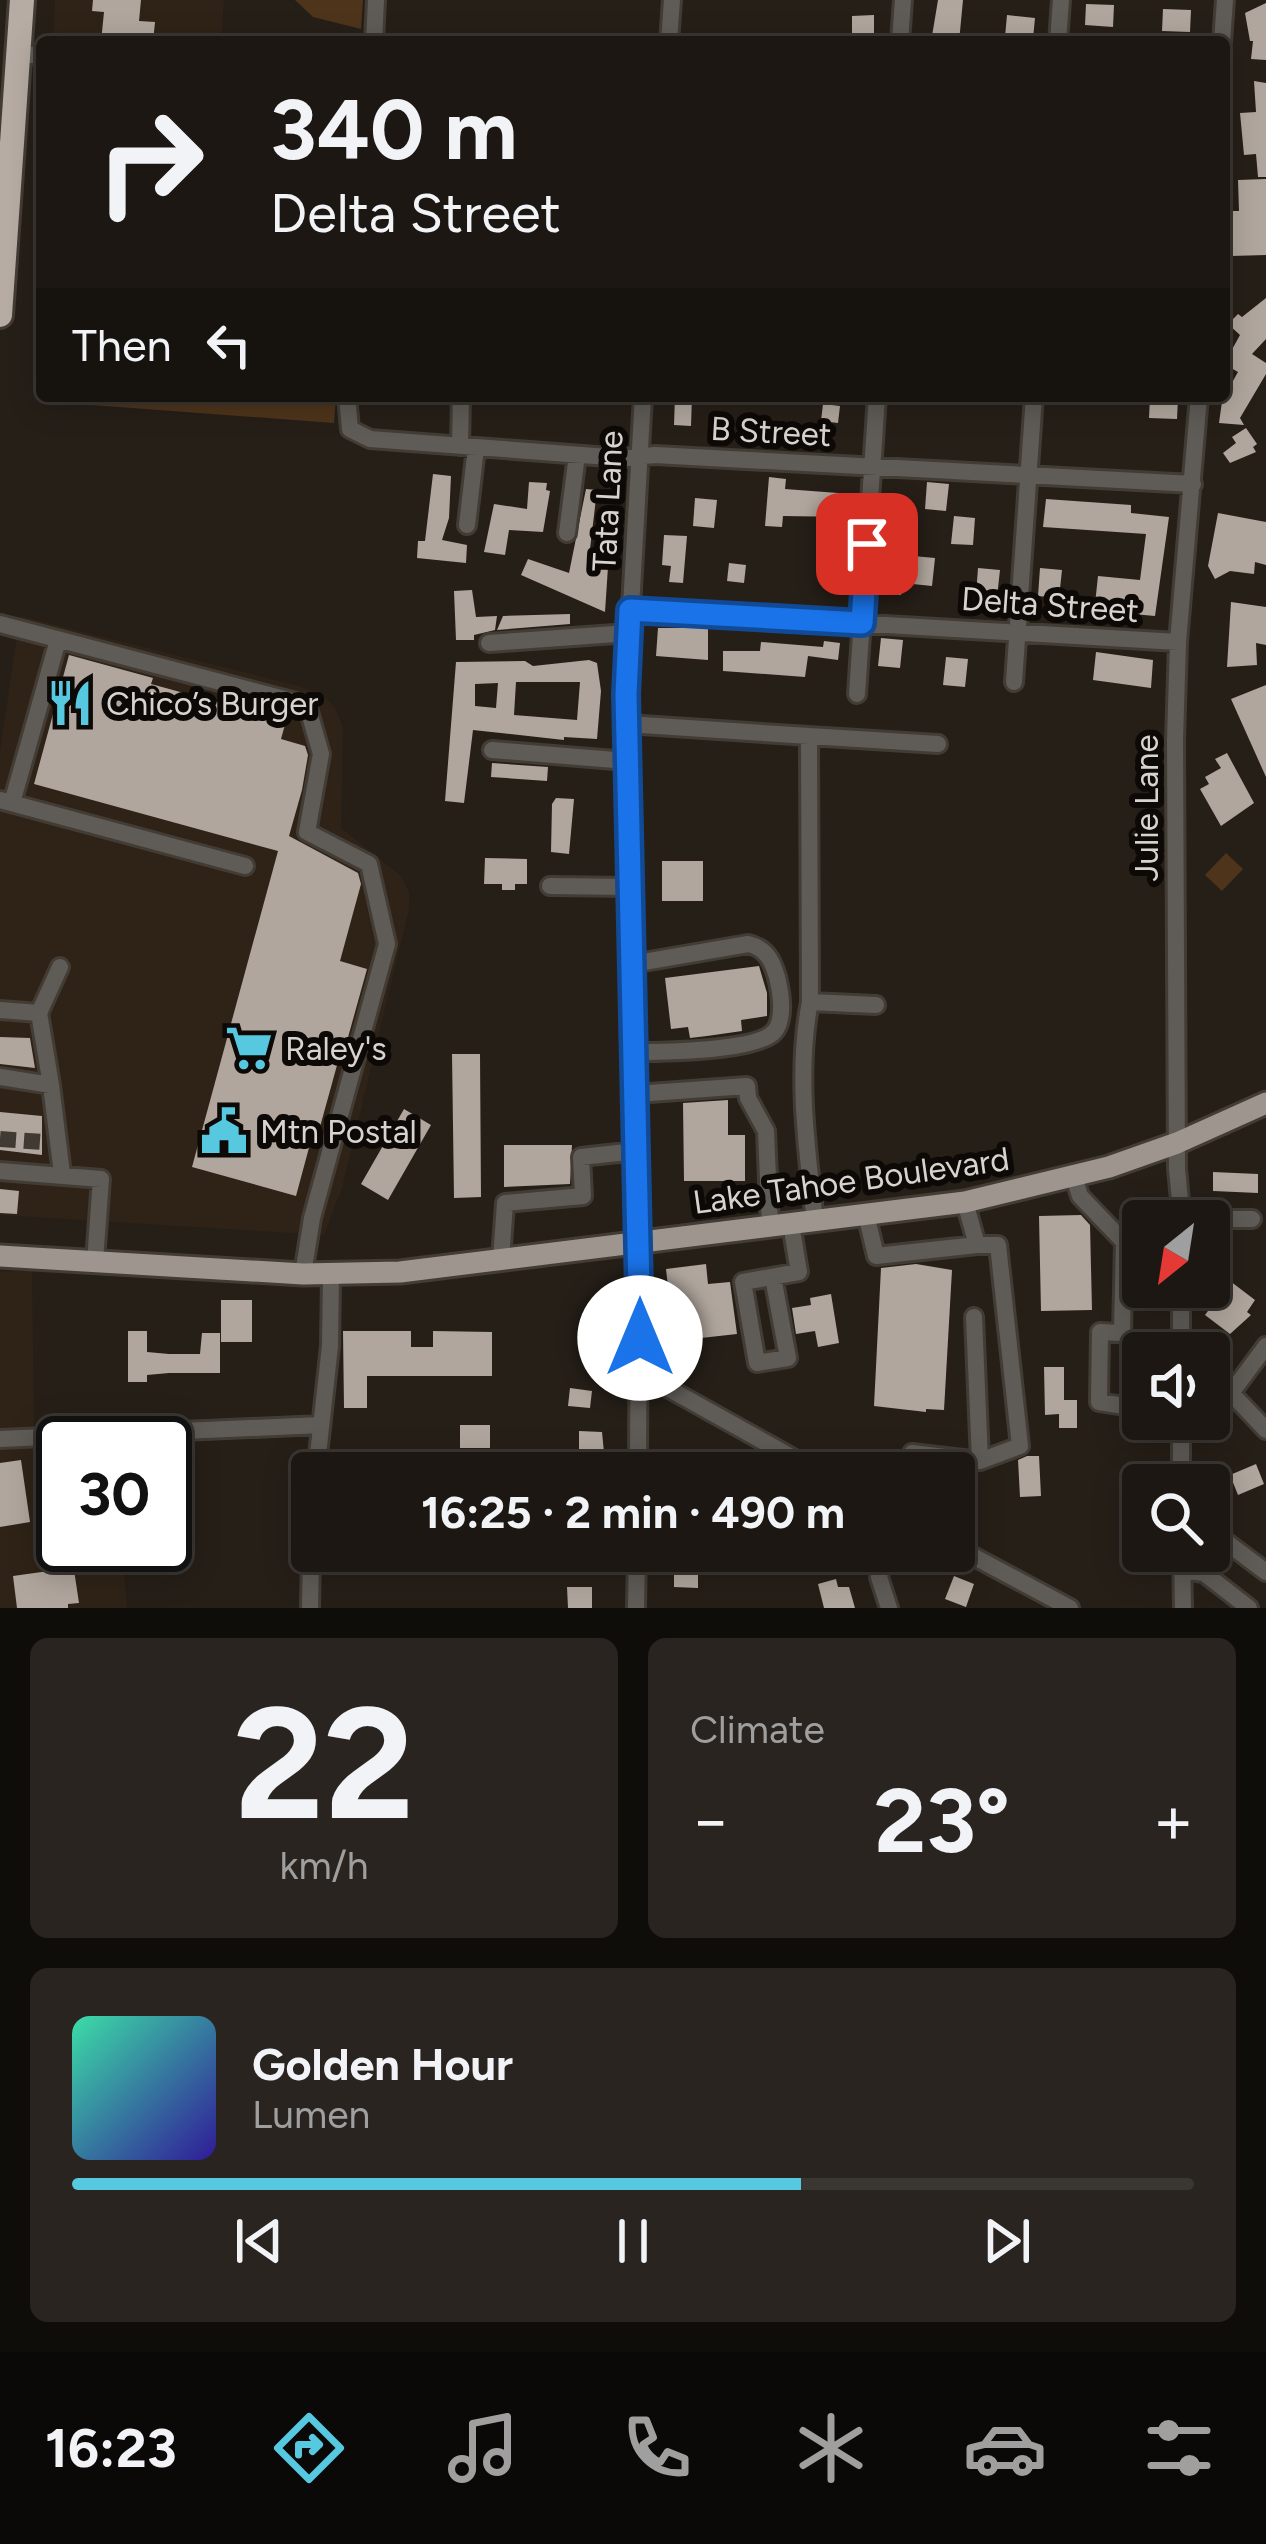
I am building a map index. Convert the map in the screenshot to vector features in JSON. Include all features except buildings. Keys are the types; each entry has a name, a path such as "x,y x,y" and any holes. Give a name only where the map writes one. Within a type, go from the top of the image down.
{"highway":[{"path":"0,315 22,0"}],"main road":[{"name":"Lake Tahoe Boulevard","path":"0,1256 331,1276 815,1221 965,1202 1074,1177 1178,1143 1266,1102"}],"street":[{"path":"374,36 376,0"},
{"path":"669,36 672,0"},
{"path":"900,36 903,0"},
{"path":"1058,36 1061,0"},
{"path":"1222,36 1225,0"},
{"name":"B Street","path":"348,402 350,429 370,440 577,455 873,465 1193,484"},
{"path":"462,402 468,447 467,525"},
{"name":"Tata Lane","path":"638,1452 639,1242 627,724 644,402"},
{"path":"857,694 877,402"},
{"path":"1014,682 1034,402"},
{"name":"Julie Lane","path":"1181,1200 1178,642 1199,402"},
{"path":"567,532 577,455"},
{"name":"Delta Street","path":"630,610 1178,642"},
{"path":"0,625 307,705 321,754 307,832 369,864 387,944 312,1218 303,1274"},
{"path":"489,643 629,633"},
{"path":"58,640 6,801 245,866"},
{"path":"627,724 938,744"},
{"path":"809,736 810,1002 805,1026 807,1155 815,1221"},
{"path":"492,750 627,760"},
{"path":"550,886 630,887"},
{"path":"632,964 759,946 778,981 780,1012 776,1029 763,1040 634,1052"},
{"path":"60,967 39,1013 51,1084 51,1142 62,1174"},
{"path":"810,1002 876,1005"},
{"path":"0,1010 39,1013"},
{"path":"0,1077 51,1084"},
{"path":"635,1094 747,1086 748,1098 766,1131 781,1225 800,1272 773,1276 743,1282 758,1363 788,1358 773,1276"},
{"path":"501,1259 505,1203 584,1196 581,1157 637,1151"},
{"path":"0,1172 101,1179 95,1261"},
{"path":"1074,1177 1080,1196 1124,1241 1121,1333 1100,1332 1100,1402 1122,1406"},
{"path":"965,1202 977,1245"},
{"path":"866,1214 876,1256 998,1245 1020,1446 975,1460"},
{"path":"1230,1219 1252,1219"},
{"path":"318,1452 330,1346 331,1276"},
{"path":"974,1317 980,1461"},
{"path":"1266,1346 1232,1394 1266,1430"},
{"path":"639,1372 782,1452"},
{"path":"0,1439 321,1424"},
{"path":"1230,1545 1266,1572"},
{"path":"975,1557 1070,1608"},
{"path":"310,1608 311,1572"},
{"path":"636,1608 637,1572"},
{"path":"880,1572 889,1608"},
{"path":"1182,1572 1183,1608"},
{"path":"1202,1572 1249,1608"}],"shaded area":[{"path":"55,0 224,0 221,36 53,36"},
{"path":"295,0 363,0 361,29 313,17"},
{"path":"51,402 336,402 334,423"},
{"path":"20,616 299,686 324,696 336,709 343,728 341,828 401,876 409,892 409,909 342,1188 324,1235 0,1215 0,751"},
{"path":"1226,853 1243,869 1222,891 1205,875"},
{"path":"32,1270 36,1572 124,1572 127,1608 0,1608 0,1272"}],"tunnel":[{"path":"0,1139 43,1142"}],"place":[{"name":"Chico’s Burger","path":"70,703"},
{"name":"Raley's","path":"249,1048"},
{"name":"Mtn Postal","path":"224,1131"}],"route":[{"path":"640,1338 626,694 630,610 862,623 867,544"}]}
